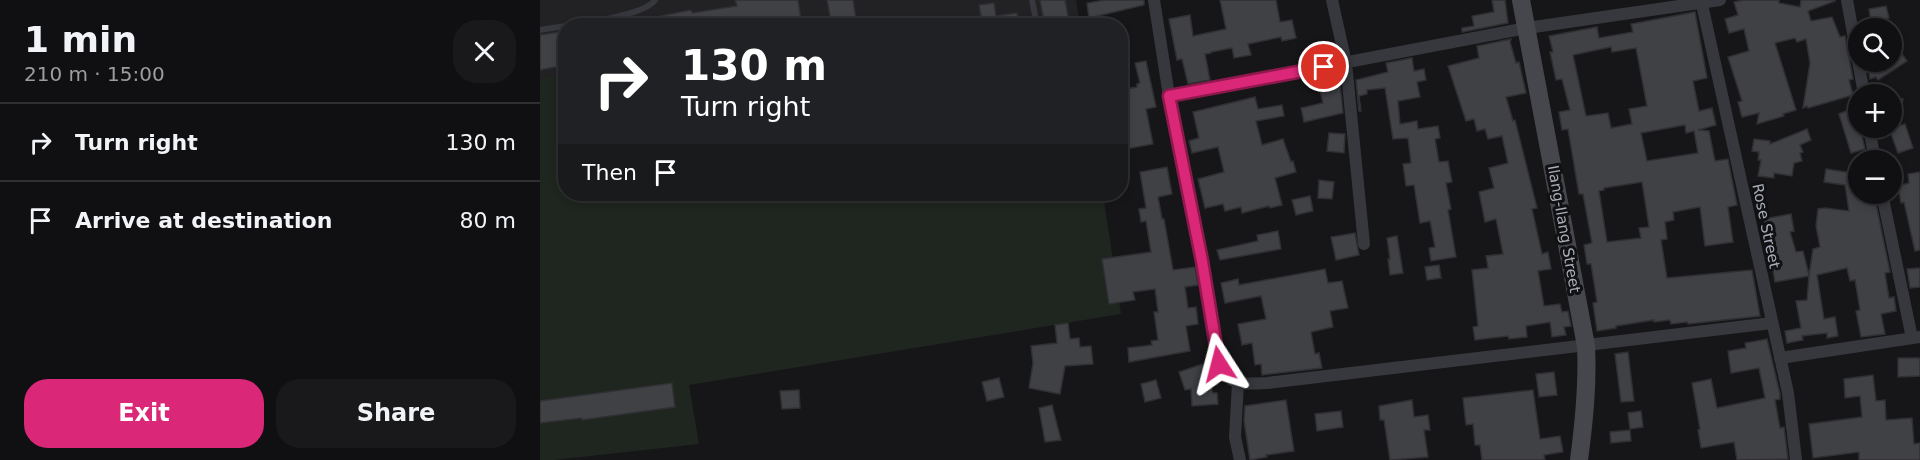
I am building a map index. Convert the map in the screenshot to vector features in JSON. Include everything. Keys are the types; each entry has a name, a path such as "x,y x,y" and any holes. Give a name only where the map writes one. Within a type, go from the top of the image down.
{"main road":[{"name":"Ilang-Ilang Street","path":"1521,0 1586,346 1586,390 1579,460"}],"street":[{"path":"1154,0 1169,96 1202,261 1219,364 1229,379 1238,383 1267,383 1772,323"},
{"path":"1332,0 1346,63 1364,244"},
{"path":"1169,96 1527,28 1720,0"},
{"path":"1847,0 1862,84"},
{"name":"Rose Street","path":"1701,1 1788,393 1796,460"},
{"path":"1780,358 1916,337 1884,204"},
{"path":"1238,383 1235,437 1240,460"}],"lane":[{"path":"610,18 633,14 655,0"},
{"path":"1032,0 1035,18"},
{"path":"540,30 558,27"}],"shaded area":[{"path":"540,0 1076,0 1079,18 558,18 558,74 540,78"},
{"path":"558,74 558,201 1104,201 1121,314 689,385 699,444 540,460 540,78"}],"building":[{"path":"735,0 798,0 801,18 660,18 660,16 691,10 692,13 737,6"},
{"path":"827,0 853,0 856,18 830,18"},
{"path":"1040,0 1065,0 1068,18 1043,18"},
{"path":"1105,0 1144,0 1144,5 1089,18 1087,3"},
{"path":"1220,0 1276,0 1280,22 1292,20 1296,38 1282,41 1281,37 1248,44 1251,55 1234,58 1232,48 1205,54 1210,80 1188,84 1182,59 1177,60 1169,19 1190,15 1193,36 1226,29"},
{"path":"1492,0 1505,0 1508,23 1462,32 1462,28 1474,26 1472,16 1494,12"},
{"path":"1779,0 1779,3 1800,7 1801,0 1835,0 1808,11 1811,21 1832,17 1840,37 1845,36 1848,72 1852,72 1853,79 1849,80 1848,96 1803,108 1810,63 1806,39 1797,42 1795,38 1775,43 1796,110 1757,124 1759,113 1742,117 1738,102 1742,101 1728,57 1749,51 1744,29 1729,33 1725,19 1738,15 1734,2"},
{"path":"994,3 996,16 1017,13 1018,18 967,18 981,16 979,5"},
{"path":"1886,6 1889,18 1870,18 1869,9"},
{"path":"1695,12 1707,78 1693,81 1699,111 1712,108 1716,125 1698,130 1709,131 1715,161 1728,159 1737,205 1728,207 1733,242 1705,246 1700,207 1673,212 1674,220 1665,222 1667,239 1661,240 1667,278 1752,270 1760,316 1688,324 1687,322 1671,324 1670,320 1654,322 1654,320 1597,331 1593,303 1597,302 1591,264 1587,264 1584,245 1592,243 1583,194 1579,194 1568,129 1562,130 1559,112 1570,110 1562,79 1556,80 1549,36 1597,27 1599,38 1633,32 1631,24","holes":["1611,47 1612,52 1636,48 1647,106 1629,109 1632,124 1611,128 1608,113 1586,116 1573,55","1685,125 1686,133 1694,131 1698,153 1647,161 1641,133","1642,182 1649,227 1639,228 1641,238 1607,242 1599,191 1604,188"]},
{"path":"558,32 558,67 540,70 540,35"},
{"path":"1511,39 1526,93 1506,97 1513,121 1515,120 1537,208 1532,209 1542,254 1548,252 1551,269 1538,271 1544,306 1560,304 1562,312 1568,311 1571,326 1564,327 1566,335 1552,337 1550,322 1526,326 1527,337 1509,339 1508,336 1475,340 1473,327 1478,326 1472,270 1488,268 1486,256 1503,254 1496,219 1485,222 1479,192 1494,188 1489,168 1508,163 1502,136 1488,139 1485,129 1477,131 1474,119 1466,121 1448,66 1479,58 1477,46"},
{"path":"1902,54 1907,61 1902,64"},
{"path":"1412,58 1414,71 1424,69 1426,80 1417,82 1420,97 1398,101 1400,124 1417,121 1418,129 1438,126 1440,138 1435,139 1439,162 1448,161 1452,182 1446,183 1456,257 1431,261 1429,248 1435,247 1430,221 1420,223 1414,185 1406,186 1403,164 1411,163 1408,138 1393,139 1385,88 1367,90 1367,94 1359,96 1361,111 1359,111 1356,80 1388,72 1386,63"},
{"path":"1146,61 1156,107 1146,109 1153,144 1128,149 1128,89 1137,87 1140,83 1135,63"},
{"path":"1869,72 1890,72 1878,80 1876,77 1870,79"},
{"path":"1340,84 1343,113 1304,122 1301,108 1323,103 1319,87"},
{"path":"1255,97 1258,109 1282,105 1284,116 1256,121 1262,145 1283,139 1291,162 1293,161 1296,172 1275,178 1282,205 1242,213 1241,207 1225,211 1223,204 1205,208 1198,179 1224,172 1218,147 1192,153 1189,141 1199,138 1193,112"},
{"path":"1848,110 1848,138 1862,138 1865,149 1850,150 1839,114"},
{"path":"1905,124 1913,148 1902,152 1897,150 1893,138 1902,138 1902,125"},
{"path":"1807,129 1811,140 1800,145 1803,152 1800,153 1802,161 1794,163 1792,176 1774,173 1774,178 1758,176 1761,160 1758,160 1759,152 1752,151 1754,139 1770,141 1770,144"},
{"path":"1329,133 1345,134 1344,153 1327,151"},
{"path":"1167,167 1172,194 1158,197 1162,219 1164,219 1173,270 1195,267 1198,285 1185,287 1188,308 1196,307 1198,324 1186,326 1190,351 1129,362 1128,348 1152,345 1151,341 1158,340 1154,312 1158,312 1155,289 1133,292 1135,300 1109,304 1102,259 1151,252 1146,221 1141,222 1139,209 1146,208 1140,172"},
{"path":"1826,169 1848,172 1848,204 1876,204 1890,272 1885,273 1889,298 1894,297 1896,311 1881,314 1885,334 1861,337 1856,311 1860,310 1855,280 1850,281 1847,268 1817,275 1824,319 1835,317 1838,336 1827,338 1827,333 1802,336 1803,340 1787,343 1785,331 1801,328 1796,301 1807,300 1809,276 1775,282 1764,219 1791,214 1794,231 1790,232 1796,252 1803,251 1809,275 1813,249 1820,247 1816,226 1818,209 1849,211 1845,185 1824,182"},
{"path":"1920,172 1920,250 1915,251 1904,202 1902,203 1902,185 1909,183 1908,174"},
{"path":"1319,180 1334,182 1332,199 1318,198"},
{"path":"1310,196 1313,211 1296,215 1292,200"},
{"path":"1278,231 1281,249 1220,260 1217,250 1258,241 1257,235"},
{"path":"1355,233 1359,255 1336,260 1331,237"},
{"path":"1397,236 1403,273 1390,275 1387,238"},
{"path":"1439,265 1441,278 1427,280 1425,267"},
{"path":"1920,268 1920,287 1910,288 1907,269"},
{"path":"1325,269 1328,283 1342,281 1348,308 1330,311 1333,327 1311,332 1315,354 1319,353 1322,368 1262,375 1261,364 1255,365 1252,343 1242,345 1238,324 1266,319 1261,296 1225,303 1221,283 1238,279 1239,285"},
{"path":"1068,323 1070,339 1079,338 1080,347 1091,346 1093,364 1065,366 1060,394 1029,388 1033,363 1031,346 1057,343 1055,325"},
{"path":"1767,339 1780,394 1780,399 1775,400 1780,428 1784,427 1788,459 1737,460 1734,442 1701,448 1692,383 1711,379 1717,408 1765,398 1759,368 1731,373 1728,351 1746,348 1745,343"},
{"path":"1628,352 1634,401 1621,402 1615,354"},
{"path":"1898,358 1920,358 1920,376 1898,377"},
{"path":"1203,364 1213,393 1217,393 1218,404 1192,406 1191,389 1185,390 1179,372"},
{"path":"1554,372 1557,395 1539,397 1536,374"},
{"path":"1873,375 1876,401 1885,400 1886,420 1912,418 1914,444 1920,443 1920,460 1859,460 1859,452 1813,458 1809,424 1862,417 1860,396 1845,398 1844,379"},
{"path":"999,378 1004,397 987,401 982,382"},
{"path":"1156,380 1161,398 1145,402 1141,384"},
{"path":"672,383 675,407 582,420 582,418 540,423 540,401"},
{"path":"799,390 800,408 782,409 780,391"},
{"path":"1533,390 1540,439 1560,436 1563,452 1544,455 1545,460 1482,460 1480,445 1475,445 1473,424 1466,425 1463,398"},
{"path":"1286,400 1294,451 1250,460 1244,421 1245,406"},
{"path":"1412,400 1414,417 1428,415 1430,430 1424,430 1428,457 1390,460 1384,420 1380,420 1379,406"},
{"path":"1052,405 1061,440 1045,442 1039,408"},
{"path":"1341,411 1343,427 1317,431 1315,414"},
{"path":"1641,411 1643,427 1630,429 1628,413"},
{"path":"1630,430 1631,441 1611,443 1610,432"}],"route":[{"path":"1219,364 1202,261 1169,96 1324,67"}]}
